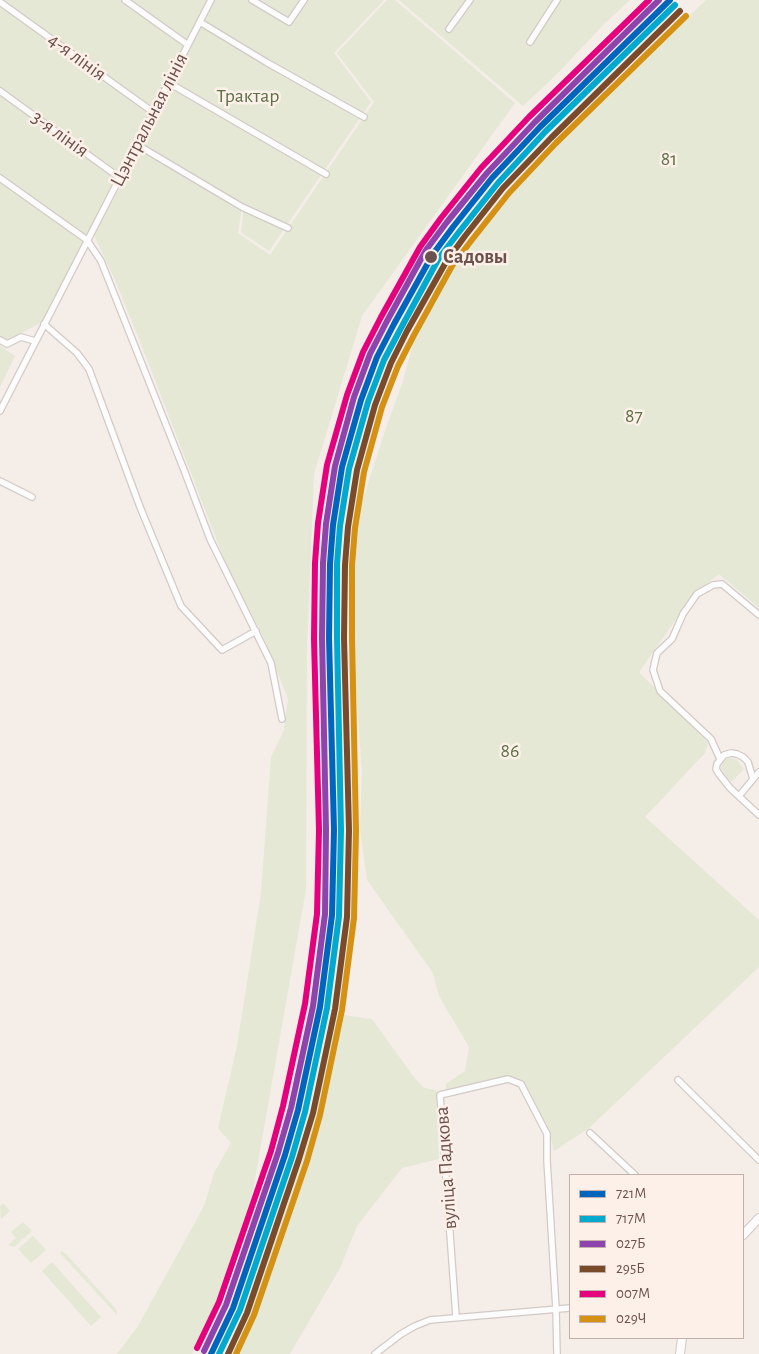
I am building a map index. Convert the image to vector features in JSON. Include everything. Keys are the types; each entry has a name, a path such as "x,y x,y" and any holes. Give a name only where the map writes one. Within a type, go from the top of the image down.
{"street":[{"path":"125,0 188,45"},
{"name":"Цэнтральная лінія","path":"0,411 211,0"},
{"path":"252,0 289,22 304,0"},
{"path":"449,29 470,0"},
{"path":"530,42 557,0"},
{"name":"4-я лінія","path":"0,2 153,112"},
{"path":"200,22 266,62 364,117"},
{"path":"169,83 326,174"},
{"name":"3-я лінія","path":"0,91 120,178"},
{"path":"136,144 242,207 288,228"},
{"path":"0,178 87,240 100,261 210,539 271,663 282,719"},
{"path":"44,324 78,353 88,369 140,507 181,606 222,650 256,631"},
{"path":"0,340 7,344 21,337 35,341"},
{"path":"0,481 32,497"},
{"path":"720,759 711,739 660,690 653,670 657,653 672,639 683,614 697,594 713,585 722,584 759,615"},
{"path":"753,778 750,767 743,757 731,753 720,759 717,764 716,769 719,774 738,796 759,815"},
{"path":"738,796 759,772"},
{"name":"вуліца Падкова","path":"456,1317 440,1095 508,1079 522,1084 547,1134 556,1309"},
{"path":"678,1080 759,1160"},
{"path":"590,1132 634,1174"},
{"path":"744,1234 759,1218"},
{"path":"375,1354 401,1334 422,1322 456,1317 569,1308"},
{"path":"556,1309 557,1354"},
{"path":"680,1354 682,1339"}],"green space":[{"name":"Трактар","path":"0,0 384,0 334,53 371,102 269,251 241,232 244,206 135,140 42,322 7,341 0,337"},
{"path":"387,0 395,0 515,103 362,316 314,474 307,647 306,889 253,1190 217,1309 192,1354 117,1354 138,1326 204,1206 214,1173 231,1143 218,1128 237,1046 261,893 271,757 284,730 288,699 263,636 228,569 141,344 94,235 142,147 242,207 238,233 270,255 374,102 337,53"},
{"path":"399,0 630,0 523,106"},
{"path":"706,0 759,0 759,608 719,574 693,595 639,672 708,743 705,753 645,817 759,920 759,967 588,1129 554,1151 549,1132 525,1083 509,1076 446,1091 446,1084 465,1071 469,1047 439,996 433,973 367,880 360,829 362,772 352,612 352,563 356,521 403,381 418,325 437,284 486,219 577,122"},
{"path":"0,346 15,356 0,387"},
{"path":"728,758 737,760 744,769 732,781 721,769 723,762"},
{"path":"336,1014 372,1019 413,1076 424,1088 436,1090 439,1159 402,1168 357,1226 340,1268 290,1354 229,1354 286,1210 313,1112"},
{"path":"3,1203 10,1211 1,1219 0,1206"},
{"path":"23,1222 32,1231 14,1247 8,1245 16,1238 11,1232"},
{"path":"33,1236 46,1250 31,1263 18,1249"},
{"path":"62,1251 116,1309 117,1315 60,1253"},
{"path":"52,1262 101,1317 91,1326 42,1271"}],"transit line":[{"name":"007М","path":"197,1348 219,1302 271,1151 283,1106 305,1004 317,914 319,830 314,639 315,563 318,523 327,465 347,395 363,352 381,317 420,247 441,218 481,168 529,117 649,0"},
{"name":"027Б","path":"204,1351 226,1305 278,1153 291,1108 313,1006 325,914 323,563 326,524 335,466 354,397 370,354 387,321 426,250 447,222 487,173 535,122 659,0"},
{"name":"721М","path":"211,1354 233,1308 285,1155 298,1110 320,1007 332,915 334,830 329,638 330,564 333,525 342,467 361,400 377,357 394,324 433,254 453,227 492,178 540,127 670,0"},
{"name":"717М","path":"219,1354 240,1310 292,1157 305,1112 327,1008 339,916 341,830 337,564 340,526 349,469 368,402 384,360 401,328 439,258 459,232 498,183 545,132 675,5"},
{"name":"295Б","path":"228,1354 247,1313 299,1159 313,1113 335,1009 347,917 349,830 344,638 345,565 348,527 357,470 375,405 391,363 407,331 446,262 465,236 503,188 680,11"},
{"name":"029Ч","path":"236,1354 254,1315 307,1161 320,1115 342,1010 354,918 356,831 352,565 355,528 364,472 382,407 398,366 414,335 452,266 471,241 509,193 556,143 686,16"}],"place":[{"name":"Садовы","path":"431,257"}],"park label":[{"name":"81","path":"669,159"},
{"name":"87","path":"634,416"},
{"name":"86","path":"510,751"}]}
